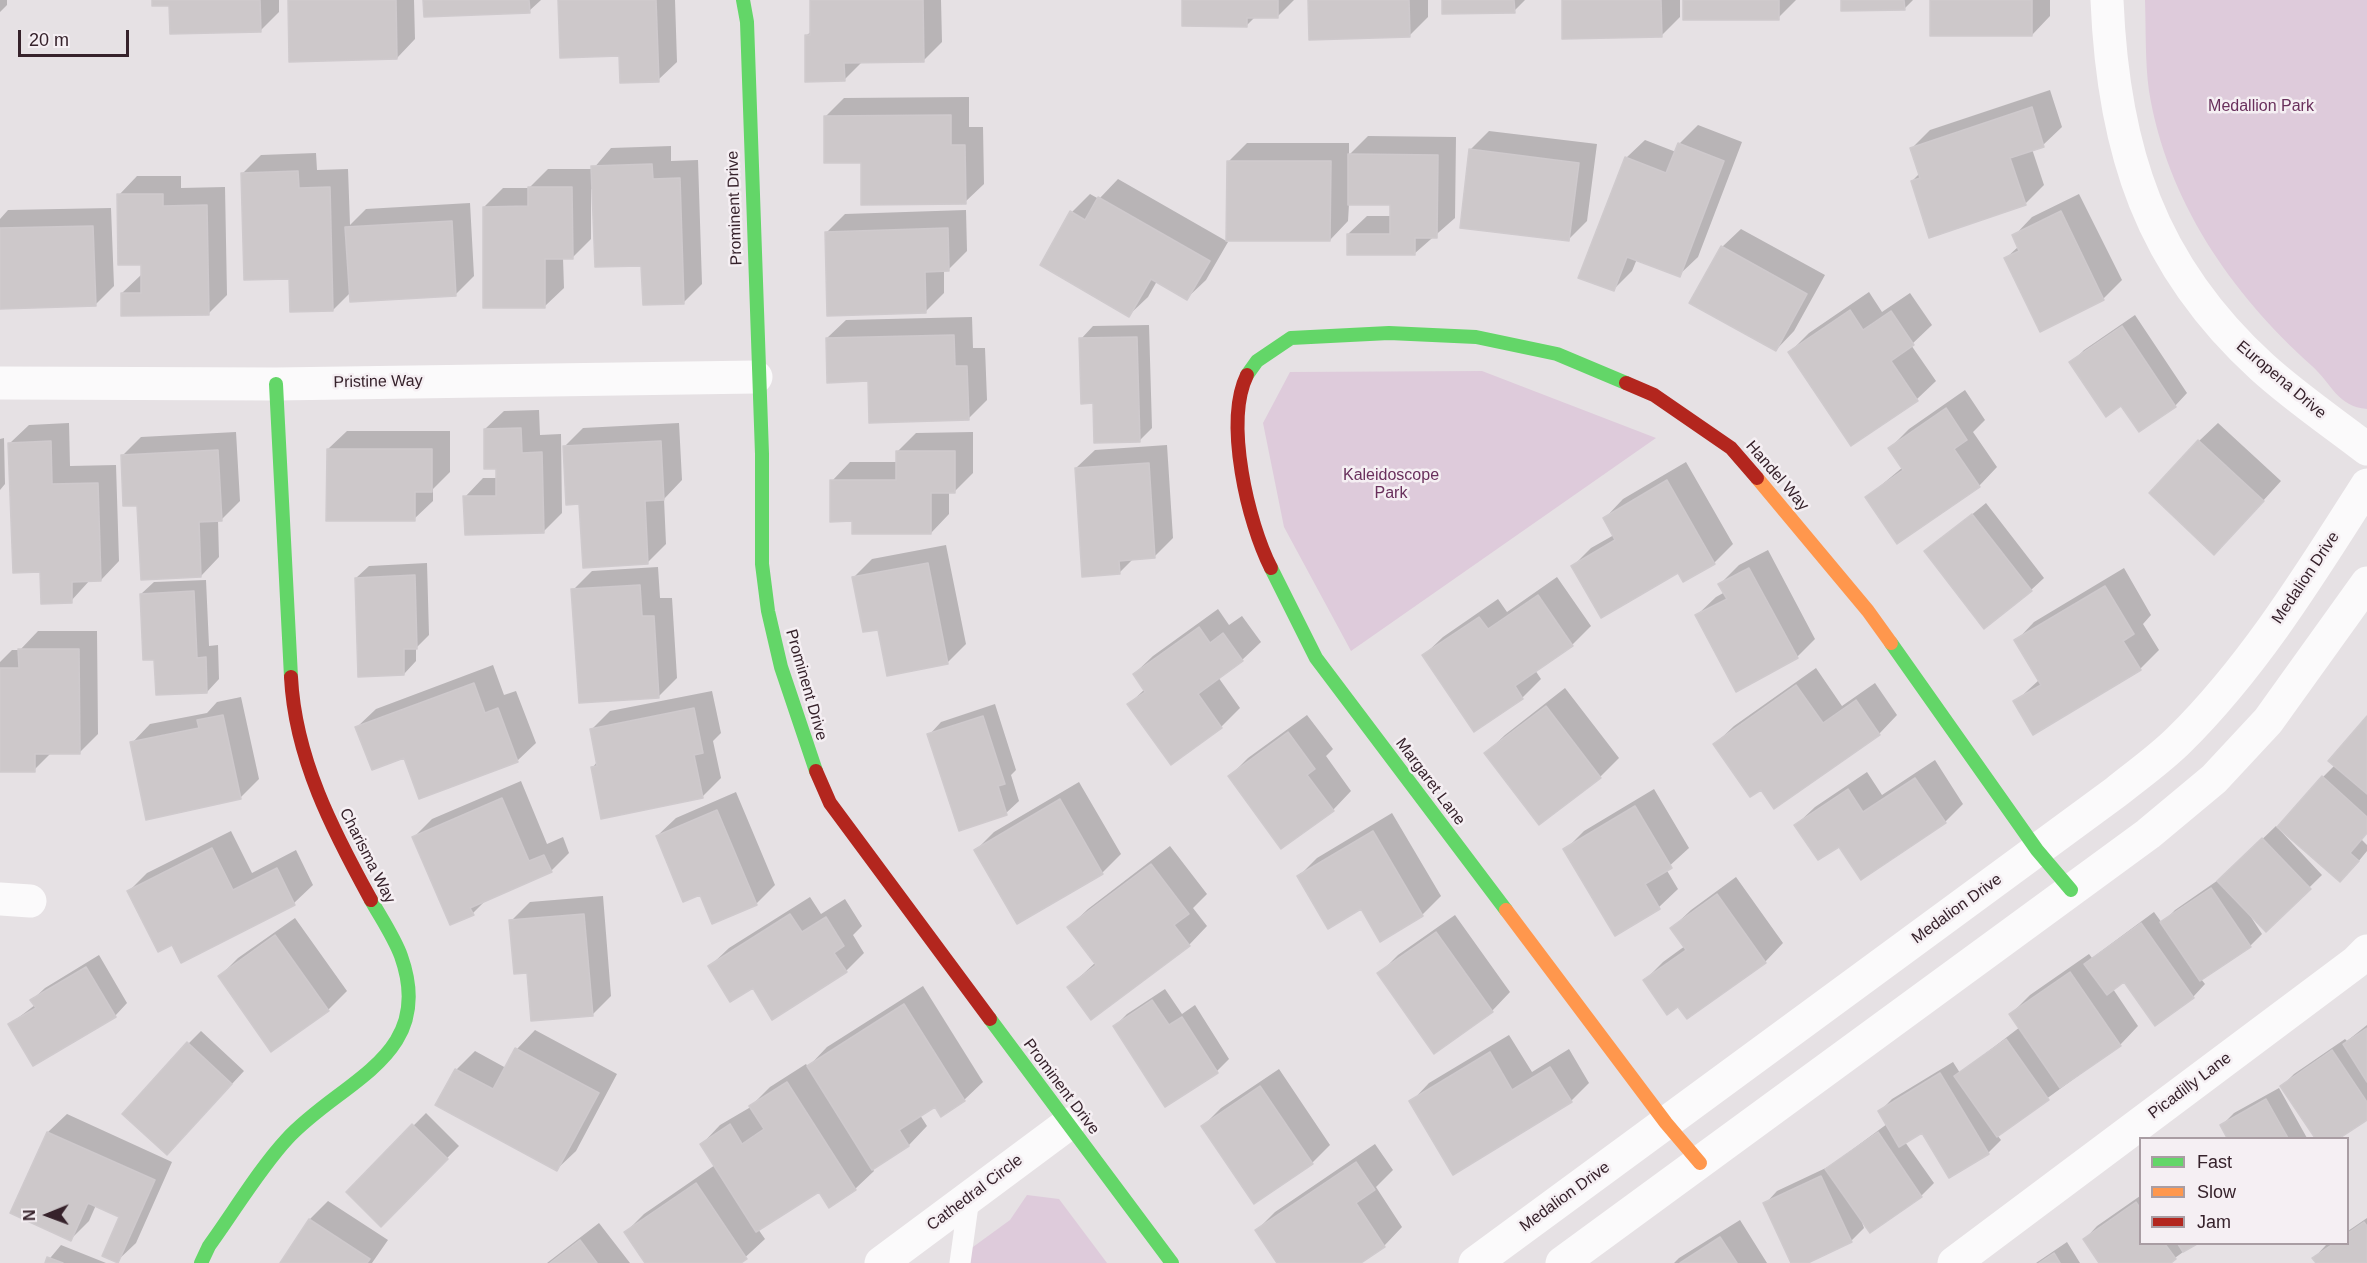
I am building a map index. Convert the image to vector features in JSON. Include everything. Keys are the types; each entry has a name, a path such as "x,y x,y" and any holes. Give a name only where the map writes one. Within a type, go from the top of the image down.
{"street":[{"name":"Prominent Drive","path":"743,0 747,22 764,581 776,649 800,736 830,803 1172,1263"},
{"name":"Europena Drive","path":"2107,0 2112,74 2127,149 2149,213 2178,270 2216,320 2263,368 2367,449"},
{"name":"Handel Way","path":"1246,377 1257,362 1292,338 1389,333 1476,337 1557,354 1654,395 1731,448 1797,525 1868,611 2037,850 2071,890"},
{"name":"Pristine Way","path":"0,383 276,384 756,376"},
{"name":"Margaret Lane","path":"1246,377 1237,406 1237,446 1261,548 1316,658 1666,1123 1700,1163"},
{"name":"Charisma Way","path":"201,1263 209,1246 287,1138 389,1053 405,1027 408,987 400,955 340,844 309,772 292,699 276,384"},
{"name":"Medalion Drive","path":"1475,1263 2116,792 2179,740 2227,687 2314,569 2367,485"},
{"path":"1563,1263 2148,834 2214,779 2268,721 2367,583"},
{"name":"Picadilly Lane","path":"1954,1263 2356,962 2367,951"},
{"name":"Cathedral Circle","path":"881,1263 1068,1124"}],"lane":[{"path":"960,1263 969,1198"}],"green space":[{"name":"Medallion Park","path":"2145,0 2367,0 2367,409 2349,404 2342,399 2255,308 2207,242 2187,207 2158,131 2149,91"},
{"name":"Kaleidoscope Park","path":"1482,371 1656,438 1351,651 1284,527 1263,423 1290,372"},
{"path":"1027,1195 1059,1199 1107,1263 951,1263 1010,1220"}],"building":[{"path":"152,0 260,0 261,32 170,34 169,6 152,6"},
{"path":"288,0 396,0 397,59 289,62"},
{"path":"423,0 529,0 530,13 424,17"},
{"path":"558,0 656,0 659,82 620,83 619,56 560,58"},
{"path":"810,0 923,0 924,62 844,63 845,81 805,82 805,35 810,35"},
{"path":"1182,0 1278,0 1278,18 1247,18 1247,27 1182,26"},
{"path":"1308,0 1409,0 1410,37 1309,40"},
{"path":"1442,0 1514,0 1515,13 1442,14"},
{"path":"1562,0 1661,0 1662,37 1562,39"},
{"path":"1683,0 1779,0 1779,20 1683,20"},
{"path":"1841,0 1904,0 1905,10 1841,11"},
{"path":"1930,0 2032,0 2032,36 1930,36"},
{"path":"2032,107 2044,147 2010,158 2026,205 1929,238 1911,181 1920,178 1910,148"},
{"path":"951,115 951,145 965,145 966,204 861,205 861,163 824,163 824,116"},
{"path":"1678,143 1724,161 1680,277 1627,257 1614,291 1578,278 1625,157 1666,173"},
{"path":"1469,149 1579,163 1569,241 1460,228"},
{"path":"1348,154 1438,155 1437,238 1415,238 1415,255 1347,255 1347,234 1390,234 1390,205 1348,205"},
{"path":"1227,161 1331,161 1330,241 1226,241"},
{"path":"652,164 653,179 680,178 684,304 643,305 641,266 595,267 591,166"},
{"path":"298,171 299,188 330,187 333,311 290,312 289,279 244,280 241,173"},
{"path":"528,187 572,187 573,259 545,259 545,308 483,308 483,207 528,206"},
{"path":"117,194 163,194 163,206 207,205 209,315 121,316 121,293 141,293 141,265 118,265"},
{"path":"1098,197 1210,261 1187,300 1151,279 1129,317 1040,265 1070,211 1085,220"},
{"path":"2061,211 2104,300 2040,332 2004,258 2019,251 2012,235"},
{"path":"452,221 456,296 350,302 345,227"},
{"path":"93,226 96,306 0,309 0,228"},
{"path":"948,228 949,271 925,272 926,313 827,316 825,232"},
{"path":"1721,246 1807,294 1776,351 1689,303"},
{"path":"1850,310 1863,330 1891,311 1914,345 1891,361 1918,401 1851,446 1788,352"},
{"path":"2122,326 2176,407 2139,432 2121,406 2106,417 2069,362"},
{"path":"954,335 955,366 967,366 969,420 869,423 868,381 827,383 826,338"},
{"path":"1137,337 1140,442 1094,443 1093,403 1081,404 1079,338"},
{"path":"1946,408 1967,440 1954,449 1980,487 1897,544 1865,497 1903,470 1888,448"},
{"path":"521,428 522,453 542,452 544,533 465,535 463,496 496,496 496,469 484,469 484,429"},
{"path":"2198,440 2264,501 2214,555 2149,493"},
{"path":"51,441 52,484 98,483 101,581 72,582 72,603 41,604 40,572 13,573 8,443"},
{"path":"661,441 664,500 645,501 648,564 583,568 579,504 566,505 563,446"},
{"path":"327,449 432,449 432,492 415,492 415,521 326,521"},
{"path":"218,450 222,521 199,522 201,577 141,580 137,506 123,506 121,455"},
{"path":"896,451 955,451 955,493 931,493 931,534 852,534 852,521 830,522 830,480 896,480"},
{"path":"1149,463 1155,558 1119,561 1120,574 1082,577 1075,468"},
{"path":"1667,480 1715,564 1683,582 1678,573 1601,618 1571,566 1615,540 1603,518"},
{"path":"1972,514 2032,591 1984,629 1924,551"},
{"path":"928,563 948,664 887,676 878,630 863,632 852,577"},
{"path":"1749,568 1798,658 1736,692 1695,615 1727,599 1718,584"},
{"path":"415,575 417,649 404,649 404,675 358,677 355,578"},
{"path":"640,585 642,616 654,616 659,698 579,703 571,589"},
{"path":"2105,586 2134,634 2123,641 2141,670 2033,735 2013,701 2041,685 2014,640"},
{"path":"194,591 197,658 206,657 207,693 156,695 154,660 143,660 140,594"},
{"path":"1538,595 1573,646 1515,686 1523,699 1474,732 1422,655 1479,617 1488,629"},
{"path":"1199,627 1210,643 1223,633 1243,661 1198,694 1222,728 1171,765 1127,704 1145,692 1133,674"},
{"path":"18,649 79,649 80,754 35,754 35,772 0,772 0,668 19,668"},
{"path":"474,683 485,713 498,708 518,762 419,799 404,758 372,770 355,727"},
{"path":"1796,685 1823,723 1856,700 1880,735 1774,809 1761,790 1750,797 1713,744"},
{"path":"1546,706 1601,778 1539,825 1484,753"},
{"path":"694,708 703,753 694,755 703,798 601,819 591,767 597,766 590,729"},
{"path":"223,715 241,799 146,820 130,742 199,728 197,720"},
{"path":"983,716 1005,784 998,786 1007,815 959,831 927,734"},
{"path":"2367,716 2367,794 2328,761"},
{"path":"1288,732 1315,769 1307,775 1334,811 1281,849 1228,776"},
{"path":"2322,776 2367,817 2367,833 2350,853 2359,861 2340,882 2277,827"},
{"path":"1915,778 1946,823 1861,880 1839,847 1818,860 1794,825 1848,789 1863,812"},
{"path":"502,798 529,861 544,855 552,872 470,908 474,915 450,925 412,837"},
{"path":"1060,799 1103,874 1017,924 974,850"},
{"path":"1635,806 1672,868 1645,884 1660,909 1615,936 1563,849"},
{"path":"717,810 757,905 712,924 700,895 683,902 656,836"},
{"path":"1373,831 1423,916 1380,942 1361,909 1328,929 1297,876"},
{"path":"2262,838 2311,889 2266,932 2217,881"},
{"path":"212,848 233,890 277,868 295,905 181,963 172,945 158,952 127,891"},
{"path":"1151,864 1189,914 1174,925 1190,946 1091,1020 1067,987 1096,965 1067,927"},
{"path":"2211,888 2251,947 2200,981 2160,922"},
{"path":"1717,894 1766,963 1687,1019 1678,1007 1667,1015 1643,980 1686,950 1670,928"},
{"path":"584,914 593,1016 531,1021 527,973 514,974 509,920"},
{"path":"790,914 802,932 826,917 844,946 834,953 847,972 772,1020 753,988 730,1002 708,966"},
{"path":"2141,923 2194,998 2155,1026 2124,982 2107,995 2084,964"},
{"path":"1436,932 1493,1012 1434,1054 1377,973"},
{"path":"275,935 329,1011 271,1052 218,976"},
{"path":"86,967 116,1017 33,1066 8,1024 36,1008 30,1000"},
{"path":"2070,972 2121,1046 2060,1088 2009,1014"},
{"path":"1152,1000 1169,1025 1182,1017 1218,1073 1165,1107 1113,1026"},
{"path":"904,1004 965,1101 941,1117 935,1107 899,1130 909,1146 872,1170 807,1066"},
{"path":"2367,1028 2367,1082 2343,1044"},
{"path":"2006,1039 2049,1100 1997,1137 1954,1076"},
{"path":"187,1042 232,1084 167,1155 122,1114"},
{"path":"515,1048 599,1093 557,1171 435,1105 455,1069 493,1089"},
{"path":"2332,1050 2367,1102 2367,1120 2342,1137 2314,1137 2280,1086"},
{"path":"1490,1052 1512,1090 1550,1067 1572,1102 1453,1175 1409,1101"},
{"path":"1940,1073 1989,1154 1949,1178 1922,1133 1899,1147 1878,1111"},
{"path":"787,1082 856,1190 829,1208 819,1192 756,1232 700,1144 730,1124 742,1144 764,1129 749,1106"},
{"path":"1260,1086 1313,1164 1254,1204 1201,1126"},
{"path":"2266,1099 2287,1137 2226,1137 2220,1125"},
{"path":"412,1124 448,1159 381,1227 346,1192"},
{"path":"47,1132 155,1180 118,1263 102,1256 119,1217 88,1203 71,1241 10,1213"},
{"path":"1878,1132 1922,1197 1870,1233 1825,1169"},
{"path":"1356,1162 1375,1190 1356,1203 1385,1247 1361,1263 1277,1263 1255,1230"},
{"path":"1821,1176 1852,1242 1808,1263 1791,1263 1763,1203"},
{"path":"696,1183 747,1259 741,1263 645,1263 624,1232"},
{"path":"2136,1202 2139,1206 2139,1245 2166,1245 2176,1259 2171,1263 2099,1263 2083,1239"},
{"path":"309,1219 370,1259 367,1263 280,1263"},
{"path":"2364,1222 2367,1226 2367,1263 2316,1263 2312,1258 2332,1245 2349,1245 2349,1232"},
{"path":"1720,1237 1737,1263 1680,1263"},
{"path":"580,1240 597,1263 550,1263"},
{"path":"2179,1245 2195,1245 2183,1252"},
{"path":"2054,1253 2060,1263 2039,1263"},
{"path":"47,1257 63,1263 45,1263"}],"traffic: fast":[{"path":"743,0 747,22 762,454 762,564 768,611 781,667 816,771"},
{"path":"1247,375 1257,361 1291,338 1389,333 1476,337 1557,354 1626,383"},
{"path":"276,384 291,677"},
{"path":"1271,568 1316,658 1506,910"},
{"path":"1891,643 2037,850 2071,890"},
{"path":"201,1263 209,1246 247,1191 287,1139 309,1118 378,1063 395,1043 406,1019 409,990 401,956 371,900"},
{"path":"990,1019 1172,1263"}],"traffic: slow":[{"path":"1757,478 1868,611 1891,643"},
{"path":"1506,910 1666,1123 1700,1163"}],"traffic: jam":[{"path":"1247,375 1240,395 1238,445 1247,500 1262,549 1271,568"},
{"path":"1626,383 1654,395 1731,448 1757,478"},
{"path":"291,677 300,736 318,793 371,900"},
{"path":"816,771 830,803 990,1019"}]}
